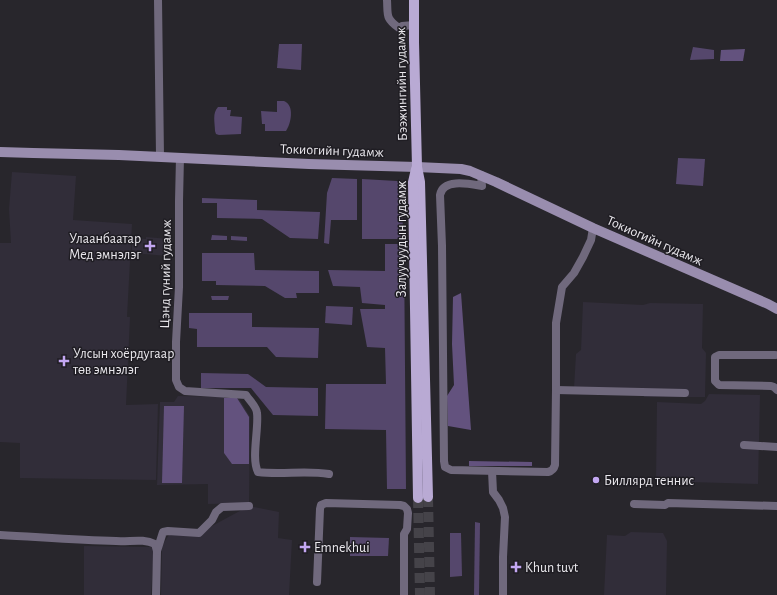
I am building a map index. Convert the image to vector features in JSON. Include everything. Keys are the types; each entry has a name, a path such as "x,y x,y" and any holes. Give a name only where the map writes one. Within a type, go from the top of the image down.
{"main road":[{"name":"Бээжингийн гудамж","path":"414,0 417,167"},
{"name":"Токиогийн гудамж","path":"0,152 160,156 310,164 461,169 481,175 593,228 777,309"},
{"name":"Залуучуудын гудамж","path":"417,167 420,182 423,497"}],"street":[{"path":"158,0 160,156"},
{"path":"387,0 388,16 392,24 399,28 402,26 414,25"},
{"name":"Цэнд гүний гудамж","path":"180,157 179,287 176,342 176,380 180,387 185,391 246,395 257,412 256,468 258,472 318,472 329,474"},
{"path":"481,175 482,186 463,183 445,186 441,190 440,195 442,246 444,461 445,467 451,470 548,472 552,470 555,465 556,323 562,287 574,273 583,257 591,240 593,228"},
{"path":"775,355 719,355 716,357 715,381 719,385 771,386 777,390"},
{"path":"556,390 685,393"},
{"path":"744,446 777,446"},
{"path":"492,471 493,492 503,508 505,517 503,595"},
{"path":"318,582 321,505 326,503 400,505 407,509 408,514 407,529 404,534 404,595"},
{"path":"634,504 665,505 668,503 777,506"},
{"path":"156,595 157,550 163,532 199,533 222,507 249,506"},
{"path":"0,535 118,542 144,541 155,544 157,550"}],"shaded area":[{"path":"279,44 302,44 301,70 277,68"},
{"path":"693,47 714,50 714,59 690,60"},
{"path":"745,49 743,61 720,61 721,50"},
{"path":"277,101 284,101 290,106 291,115 288,128 286,131 265,131 265,124 262,124 261,111 277,112"},
{"path":"218,107 227,107 227,110 231,110 230,116 242,117 241,134 216,134 214,115"},
{"path":"678,158 705,159 703,186 676,184"},
{"name":"Улсын хоёрдугаар төв эмнэлэг","path":"12,172 76,176 73,220 132,224 127,317 130,317 126,405 158,404 156,480 20,478 20,443 0,442 0,243 11,243 9,209"},
{"path":"332,178 357,179 357,220 331,220 329,244 324,243 327,193"},
{"path":"362,179 400,182 402,186 403,239 362,239"},
{"path":"202,198 257,200 257,210 320,212 318,239 290,238 262,219 217,218 217,203 202,203"},
{"path":"212,235 227,236 227,240 211,240"},
{"path":"231,236 247,237 247,241 231,240"},
{"name":"Улаанбаатар Мед эмнэлэг","path":"146,237 169,239 168,256 132,253 132,238 146,239"},
{"path":"385,244 404,244 406,489 387,489 386,430 325,429 326,384 386,384 385,348 367,347 360,309 385,309 385,305 362,303 360,287 333,286 328,270 385,271"},
{"path":"202,253 254,253 255,270 319,271 319,293 296,293 297,298 285,298 265,286 216,285 216,281 202,281"},
{"path":"461,293 471,430 448,426 447,396 454,385 452,344 453,297"},
{"path":"211,296 229,296 228,300 212,300"},
{"path":"583,302 643,305 650,303 703,304 702,348 706,353 705,397 644,397 644,392 574,388 576,354 581,350"},
{"path":"326,306 353,307 352,325 325,323"},
{"path":"189,313 252,313 252,327 319,328 318,358 276,357 267,347 197,347 197,329 189,328"},
{"path":"201,373 248,374 266,387 318,388 318,416 273,415 251,388 201,388"},
{"path":"709,394 760,395 758,484 656,481 657,402 701,404 705,401"},
{"path":"178,396 238,397 250,417 249,503 208,504 208,484 157,485 160,402 174,402"},
{"path":"224,398 237,398 249,417 249,464 232,464 224,453"},
{"path":"164,406 184,406 182,483 162,483"},
{"path":"469,461 532,462 532,466 469,466"},
{"path":"249,506 279,512 278,538 292,540 289,595 161,595 162,546 170,533 199,533"},
{"path":"475,522 480,523 479,595 474,595"},
{"path":"631,532 663,533 667,541 666,595 604,595 607,535 625,536"},
{"path":"450,533 461,533 462,576 450,577"},
{"path":"350,537 389,538 388,556 350,556"},
{"path":"84,546 151,547 154,550 151,595 84,595"}],"tunnel":[{"path":"428,497 430,595"},
{"path":"418,498 420,595"}],"place":[{"name":"Улаанбаатар Мед эмнэлэг","path":"150,246"},
{"name":"Улсын хоёрдугаар төв эмнэлэг","path":"64,361"},
{"name":"Биллярд теннис","path":"596,480"},
{"name":"Emnekhui","path":"305,547"},
{"name":"Khun tuvt","path":"516,567"}]}
